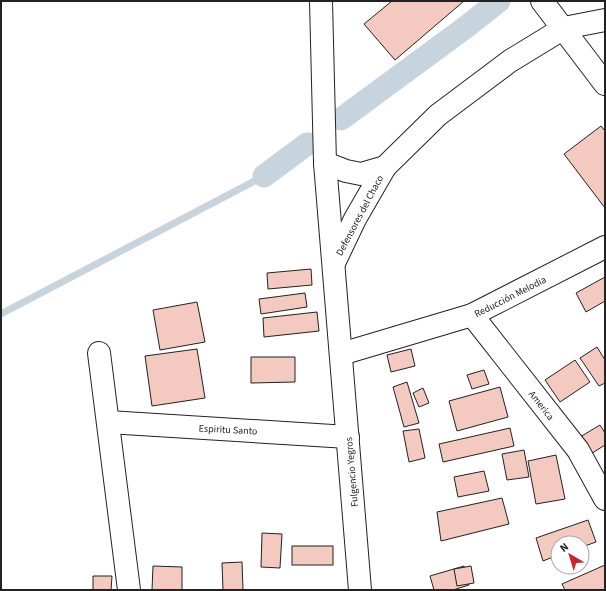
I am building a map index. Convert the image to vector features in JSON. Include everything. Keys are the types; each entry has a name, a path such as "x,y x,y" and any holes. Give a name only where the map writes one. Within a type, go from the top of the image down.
{"main road":[{"name":"Fulgencio Yegros","path":"321,1 325,164 360,590"},
{"path":"542,1 605,84"},
{"path":"325,164 361,174 385,167 438,115 510,61 564,28 605,20"},
{"name":"Defensores del Chaco","path":"334,264 355,219 385,167"},
{"name":"Reducción Melodia","path":"341,354 472,316 605,247"},
{"name":"America","path":"472,316 578,450 605,499"},
{"path":"99,353 129,590"},
{"name":"Espiritu Santo","path":"108,422 348,437"}],"building":[{"path":"392,1 464,1 395,60 364,24"},
{"path":"601,126 605,131 605,208 564,154"},
{"path":"311,269 312,285 268,289 267,273"},
{"path":"605,277 605,301 586,312 576,293"},
{"path":"305,293 307,307 261,314 259,299"},
{"path":"197,302 205,342 160,350 153,310"},
{"path":"317,312 319,331 264,337 263,318"},
{"path":"597,347 605,360 605,383 599,386 580,358"},
{"path":"197,349 205,398 152,406 145,356"},
{"path":"411,349 415,366 391,372 387,355"},
{"path":"251,357 295,357 295,382 251,383"},
{"path":"575,360 590,382 560,402 545,380"},
{"path":"484,370 489,384 472,389 467,375"},
{"path":"407,382 419,423 404,427 393,387"},
{"path":"500,387 508,417 457,431 449,401"},
{"path":"423,388 429,403 419,407 413,393"},
{"path":"600,425 605,433 605,445 586,457 575,440"},
{"path":"510,428 514,446 443,462 439,444"},
{"path":"419,429 425,458 409,462 403,431"},
{"path":"524,450 529,477 507,480 502,454"},
{"path":"556,455 565,499 536,504 528,461"},
{"path":"484,471 489,491 458,497 454,477"},
{"path":"502,498 509,524 441,541 437,512"},
{"path":"588,520 596,542 590,544 590,535 550,535 550,558 543,561 536,538"},
{"path":"262,533 282,534 280,568 261,567"},
{"path":"292,546 333,546 333,565 292,565"},
{"path":"242,562 243,590 223,590 222,563"},
{"path":"605,565 605,590 565,590 562,584 582,575 590,575 590,572"},
{"path":"153,566 182,567 182,590 152,590"},
{"path":"464,566 469,585 453,590 434,590 430,576"},
{"path":"471,566 474,583 457,586 454,569"},
{"path":"93,576 112,576 111,590 93,590"}],"waterway":[{"path":"341,119 499,1"},
{"path":"264,176 307,144"},
{"path":"1,314 264,176"}]}
